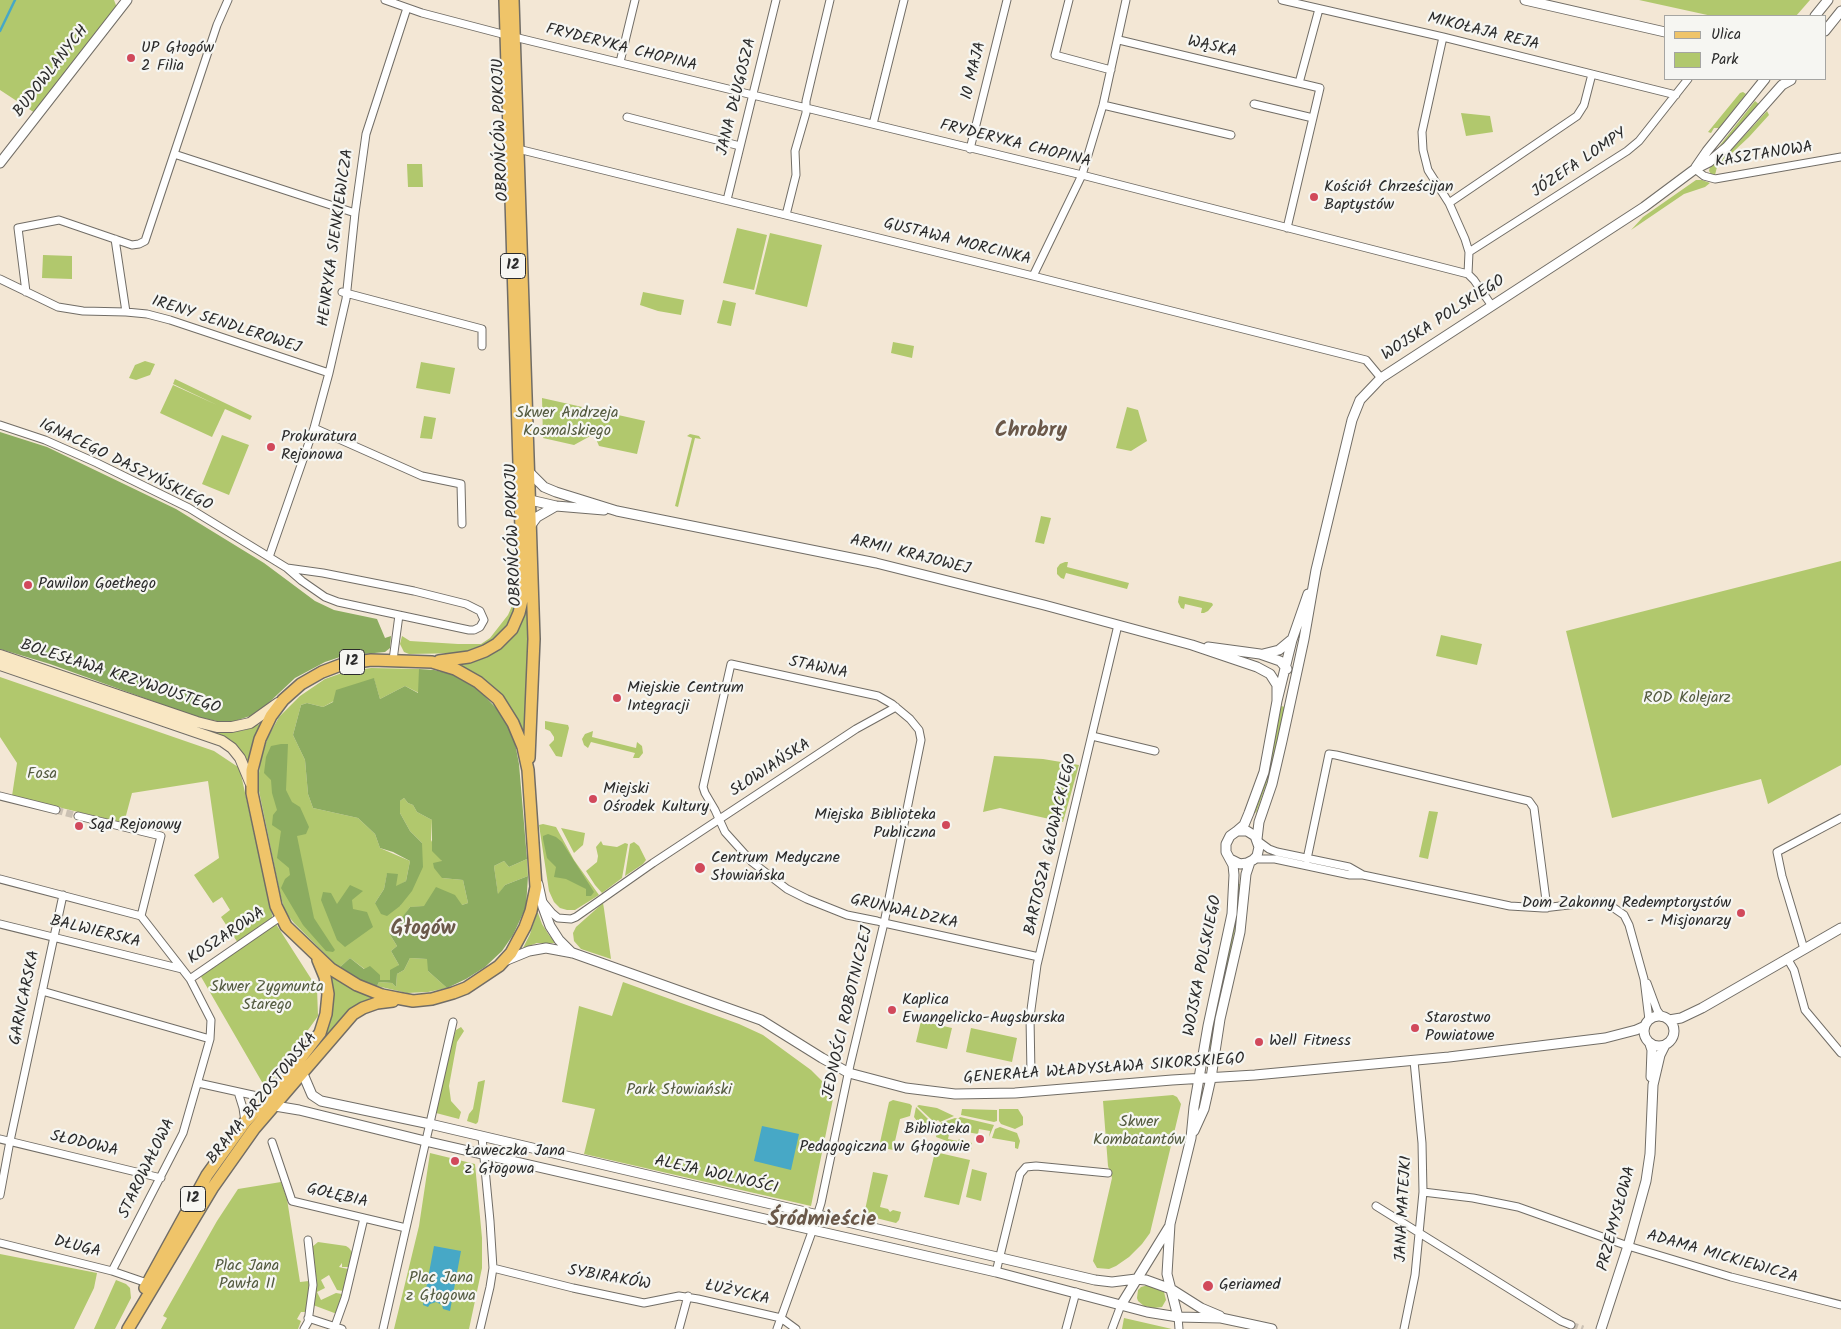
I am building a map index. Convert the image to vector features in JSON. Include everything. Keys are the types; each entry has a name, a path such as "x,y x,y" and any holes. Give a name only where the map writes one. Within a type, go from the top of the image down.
{"main road":[{"name":"OBROŃCÓW POKOJU","path":"432,662 453,660 479,654 497,644 512,629 519,613 523,596 529,472 518,149 510,36 505,0"},
{"name":"OBROŃCÓW POKOJU","path":"513,0 510,36 527,497 531,525 534,655 528,770"},
{"name":"BOLESŁAWA KRZYWOUSTEGO","path":"0,655 170,713 217,727 232,728 250,723 283,700"},
{"name":"12","path":"362,660 432,662 450,667 471,677 488,689 498,699 513,723 528,770 536,887 531,911 518,941 504,961 476,982 455,993 432,999 413,1001 382,995 343,977 316,956 286,926 280,918 272,889 251,786 252,770 260,739 272,716 283,700 307,680 337,666 362,660"},
{"name":"BOLESŁAWA KRZYWOUSTEGO","path":"0,665 222,741 232,748 240,758 251,786"},
{"name":"BRAMA BRZOSTOWSKA","path":"138,1311 147,1283 207,1175 245,1122 312,1044 324,1023 328,1008 328,994 325,977 316,956"},
{"name":"BRAMA BRZOSTOWSKA","path":"128,1329 227,1166 254,1129 350,1017 357,1011 384,1002 413,1001"}],"street":[{"name":"BUDOWLANYCH","path":"0,163 127,0"},
{"path":"26,292 18,228 60,220 137,245 145,241 217,25 228,0"},
{"name":"FRYDERYKA CHOPINA","path":"385,0 407,8 510,36 1082,175 1468,274"},
{"path":"620,62 635,0"},
{"name":"JANA DŁUGOSZA","path":"726,200 776,0"},
{"path":"786,215 796,175 795,151 830,0"},
{"path":"873,124 904,0"},
{"name":"10 MAJA","path":"970,149 1007,0"},
{"path":"1069,0 1055,55 1111,70"},
{"path":"1033,276 1082,175 1103,105 1126,0"},
{"name":"MIKOŁAJA REJA","path":"1282,0 1443,37 1676,96"},
{"path":"1524,0 1664,32"},
{"path":"1816,15 1828,0"},
{"name":"HENRYKA SIENKIEWICZA","path":"269,557 314,428 329,373 344,293 366,134 407,8"},
{"path":"1299,83 1319,9"},
{"path":"1826,30 1841,11"},
{"path":"1443,37 1422,132 1422,150 1428,170 1449,203 1469,252 1468,274 1492,306"},
{"name":"WĄSKA","path":"1118,40 1320,88 1313,118"},
{"path":"1449,203 1577,116 1584,105 1592,74"},
{"name":"JÓZEFA LOMPY","path":"1469,252 1627,152 1639,141 1687,80"},
{"name":"WOJSKA POLSKIEGO","path":"1257,840 1258,822 1272,784 1290,704 1316,570 1352,420 1360,400 1382,378 1644,207 1695,169 1709,162 1727,147 1782,85 1790,80"},
{"name":"WOJSKA POLSKIEGO","path":"1695,169 1707,150 1758,84"},
{"path":"1254,104 1313,118 1287,228"},
{"path":"1103,105 1231,135"},
{"path":"628,117 740,146"},
{"name":"GUSTAWA MORCINKA","path":"518,149 1366,360 1382,378"},
{"path":"174,154 355,213"},
{"name":"KASZTANOWA","path":"1695,169 1704,176 1715,179 1841,157"},
{"path":"116,239 126,312"},
{"name":"IRENY SENDLEROWEJ","path":"0,279 58,307 74,310 147,314 329,373"},
{"path":"344,293 482,329 482,346"},
{"name":"IGNACEGO DASZYŃSKIEGO","path":"0,425 45,440 180,504 287,568 325,597 338,602 474,630 480,627 484,620 480,610 466,604 414,591 287,568"},
{"path":"314,428 422,476 461,484 462,524"},
{"name":"ARMII KRAJOWEJ","path":"529,472 544,487 617,511 861,559 1192,645 1257,667 1270,674 1274,678 1278,690 1277,701"},
{"name":"ARMII KRAJOWEJ","path":"527,497 556,492"},
{"name":"ARMII KRAJOWEJ","path":"527,497 556,506 617,511"},
{"path":"531,525 537,517 556,506"},
{"name":"WOJSKA POLSKIEGO","path":"1237,831 1246,822 1262,779 1277,701 1292,640 1316,570"},
{"path":"393,660 399,615"},
{"name":"BARTOSZA GŁOWACKIEGO","path":"1031,1074 1030,1017 1039,957 1118,625"},
{"name":"ARMII KRAJOWEJ","path":"1260,654 1279,650 1292,640"},
{"path":"1290,704 1289,677 1286,666 1293,660 1303,642"},
{"name":"ARMII KRAJOWEJ","path":"1192,645 1260,654 1273,658 1286,666"},
{"name":"STAWNA","path":"731,664 871,694 885,700 896,708"},
{"name":"GRUNWALDZKA","path":"731,664 703,783 705,793 716,810 725,832 742,852 787,889 827,908 847,915 1039,957"},
{"name":"ARMII KRAJOWEJ","path":"1257,667 1286,666"},
{"name":"SŁOWIAŃSKA","path":"541,898 558,918 571,919 856,729 896,708"},
{"name":"JEDNOŚCI ROBOTNICZEJ","path":"777,1329 818,1214 884,923 921,740 919,730 915,724 896,708"},
{"path":"1092,736 1155,751"},
{"path":"1307,859 1329,754 1336,755 1529,800 1534,808 1547,908"},
{"path":"0,796 56,810"},
{"path":"0,879 141,916 161,836 78,816"},
{"path":"1804,949 1782,876 1778,852 1841,818"},
{"path":"1363,875 1349,867 1269,849 1247,831 1237,831 1230,836 1226,844 1226,852 1230,859 1240,864 1275,859 1350,875 1363,875 1510,906 1547,908 1600,902 1618,910 1624,915 1629,924 1644,979 1650,1014 1647,1023 1648,1040 1658,1046 1665,1045 1671,1040 1680,1026 1708,1004"},
{"path":"1252,861 1259,850 1257,840"},
{"name":"WOJSKA POLSKIEGO","path":"1178,1317 1167,1268 1170,1224 1191,1138 1194,1107 1208,1026 1232,914 1234,875 1230,859"},
{"name":"WOJSKA POLSKIEGO","path":"1191,1138 1204,1109 1211,1078 1220,1019 1240,932 1246,874 1252,861"},
{"path":"536,869 541,898 550,926 559,940 572,954"},
{"name":"GARNCARSKA","path":"0,1195 63,895"},
{"name":"STAROWAŁOWA","path":"112,1270 184,1133 210,1038 211,1020 190,979 141,916"},
{"name":"KOSZAROWA","path":"190,979 280,918"},
{"name":"BALWIERSKA","path":"0,924 182,969"},
{"path":"1647,1023 1655,1017 1665,1019 1685,1016 1841,928"},
{"name":"GENERAŁA WŁADYSŁAWA SIKORSKIEGO","path":"504,961 528,951 546,948 572,954 761,1020 849,1073 906,1088 955,1094 976,1095 1211,1078 1414,1060 1605,1038 1636,1030 1647,1023"},
{"path":"1787,958 1794,970 1805,1010 1841,1052"},
{"path":"1644,979 1657,1010 1673,1026 1674,1034"},
{"path":"42,991 210,1038"},
{"path":"383,1329 453,1022"},
{"name":"GENERAŁA WŁADYSŁAWA SIKORSKIEGO","path":"1605,1038 1648,1040"},
{"name":"PRZEMYSŁOWA","path":"1648,1040 1652,1050 1651,1074 1653,1084"},
{"name":"PRZEMYSŁOWA","path":"1601,1329 1640,1209 1650,1154 1653,1084 1660,1055 1665,1045"},
{"name":"JANA MATEJKI","path":"1404,1329 1415,1275 1423,1192 1422,1143 1414,1060"},
{"name":"ALEJA WOLNOŚCI","path":"303,1074 312,1095 321,1101 430,1124 1105,1282 1136,1279 1154,1282 1171,1289"},
{"path":"198,1083 266,1098"},
{"path":"238,1092 245,1122"},
{"name":"ALEJA WOLNOŚCI","path":"275,1106 813,1229 996,1272 1147,1312 1178,1317"},
{"path":"480,1329 490,1287 492,1268 485,1155 482,1137"},
{"name":"SŁODOWA","path":"0,1139 161,1178"},
{"name":"GOŁĘBIA","path":"272,1142 292,1200 406,1228"},
{"path":"996,1272 1020,1174 1026,1167 1036,1166 1108,1173"},
{"name":"ADAMA MICKIEWICZA","path":"1423,1192 1473,1198 1518,1207 1628,1246 1731,1277 1841,1305"},
{"path":"1376,1206 1561,1321 1571,1325"},
{"path":"308,1318 338,1328 364,1218"},
{"name":"WOJSKA POLSKIEGO","path":"1121,1305 1170,1224"},
{"path":"304,1329 308,1318 314,1281 308,1240"},
{"name":"DŁUGA","path":"0,1243 112,1270 147,1283"},
{"name":"SYBIRAKÓW","path":"492,1268 644,1303 673,1296 688,1296"},
{"path":"1171,1289 1201,1308 1230,1320"},
{"path":"1066,1329 1076,1292"},
{"path":"679,1329 688,1296"},
{"name":"ŁUŻYCKA","path":"688,1296 781,1318"},
{"path":"1112,1329 1121,1305"},
{"path":"1179,1329 1178,1317 1230,1320 1272,1329"},
{"path":"781,1318 796,1329"}],"green space":[{"path":"0,0 114,0 117,8 35,113 0,90"},
{"path":"1639,0 1810,0 1797,15 1707,15"},
{"path":"1740,93 1746,94 1719,128 1714,128 1711,133 1708,132"},
{"path":"1755,101 1760,105 1732,136 1717,149"},
{"path":"1767,111 1769,115 1717,167 1715,175 1711,174 1709,171 1710,167 1735,146"},
{"path":"1461,113 1490,116 1493,132 1466,136"},
{"path":"407,164 422,164 423,187 408,187"},
{"path":"1696,180 1710,183 1705,187 1684,194 1631,230 1643,217"},
{"path":"737,228 767,235 754,290 723,283"},
{"path":"770,233 822,245 807,307 755,294"},
{"path":"43,255 72,256 72,279 42,278"},
{"path":"643,292 684,300 681,315 658,311 640,305"},
{"path":"723,300 736,303 731,326 717,323"},
{"path":"893,342 914,346 912,358 891,353"},
{"path":"145,361 155,364 150,375 136,380 129,378 135,365"},
{"path":"421,362 455,368 450,394 416,388"},
{"path":"175,379 252,416 250,420 225,409 212,437 160,413 173,385 217,405 173,384"},
{"name":"Skwer Andrzeja Kosmalskiego","path":"542,398 645,421 637,454 599,446 594,434 574,445 543,438"},
{"path":"1127,407 1138,410 1147,441 1131,451 1116,448"},
{"path":"424,416 436,418 432,439 420,438"},
{"path":"0,432 47,447 176,509 264,563 315,601 334,610 377,619 385,638 391,636 390,648 385,652 343,656 325,662 295,678 261,710 253,715 235,721 221,722 194,716 50,664 0,649"},
{"path":"690,434 699,436 701,439 695,438 678,507 675,506 692,438 687,436"},
{"path":"222,435 249,445 229,495 202,484"},
{"path":"1041,516 1051,518 1044,544 1035,542"},
{"path":"519,543 519,598 509,623 501,635 489,645 464,653 409,654 404,652 400,644 402,636 410,641 458,644 481,644 490,638 508,615 512,606 515,585 513,546"},
{"name":"ROD Kolejarz","path":"1841,561 1841,765 1768,804 1761,779 1612,818 1566,631"},
{"path":"1068,562 1067,567 1129,583 1127,589 1066,573 1064,579 1061,578 1057,574 1057,568"},
{"path":"1179,596 1212,603 1213,605 1204,613 1201,613 1202,608 1185,604 1184,609 1181,608 1178,602"},
{"path":"527,605 529,640 526,733 523,732 517,719 498,692 485,680 454,664 472,662 484,657 507,642 519,625"},
{"path":"1441,635 1482,644 1477,665 1436,656"},
{"path":"371,668 419,669 419,693 405,686 380,699 374,679 323,707 307,703 301,705 293,735 305,760 308,794 313,808 358,818 375,834 380,848 410,861 406,881 396,887 387,874 384,889 375,903 400,906 422,843 410,831 400,813 400,801 404,798 413,805 417,812 432,820 431,840 442,861 442,878 463,880 468,903 462,905 410,907 402,919 389,928 389,933 397,946 391,951 399,965 390,980 379,980 350,958 339,968 285,912 259,791 261,757 268,737 279,717 300,696 325,679 345,672"},
{"path":"419,669 455,675 476,687 498,710 508,724 515,743 519,764 527,859 509,867 504,861 494,866 498,894 505,885 528,876 526,907 513,935 502,951 485,967 447,988 428,971 427,959 410,958 404,970 397,974 396,987 392,983 379,982 377,986 348,975 339,968 350,958 364,969 370,966 380,975 380,980 390,980 390,970 399,965 391,951 397,946 389,933 389,928 401,919 410,907 424,906 436,887 455,895 462,905 468,903 463,880 442,878 434,868 433,863 442,861 432,851 432,820 417,812 413,805 404,798 400,801 400,813 410,831 422,843 423,867 412,891 400,906 387,916 381,914 375,903 384,889 387,873 398,874 396,886 406,881 410,861 380,848 375,834 358,818 313,808 308,794 305,760 293,735 301,705 307,703 323,707 333,702 336,690 374,678 380,699 405,686 418,693"},
{"name":"Fosa","path":"0,677 214,751 238,767 273,919 238,943 221,917 230,910 222,897 213,903 194,875 219,858 208,781 132,793 124,823 12,796 17,763 0,737"},
{"path":"1281,706 1285,707 1270,774 1256,813 1268,774"},
{"path":"545,721 568,725 569,728 562,757 556,756 549,745 554,740 554,737 550,731 545,729"},
{"path":"258,724 260,726 250,759 246,761 239,748 231,740 215,733 216,731 222,733 245,730"},
{"path":"593,731 592,737 636,748 637,742 642,746 643,753 639,758 633,758 635,753 591,742 588,748 584,745 582,739 585,734"},
{"path":"288,744 286,790 292,802 300,807 309,827 306,834 297,836 314,918 335,950 333,952 326,951 303,925 281,888 285,879 290,875 289,868 277,858 281,831 272,825 273,815 277,810 272,793 271,780 264,773 266,757 271,746"},
{"path":"994,756 1043,759 1079,765 1063,822 1000,808 983,812"},
{"path":"1429,811 1438,812 1428,859 1419,857"},
{"path":"539,825 556,827 574,860 599,895 575,910 560,908 554,902 549,891"},
{"path":"561,828 585,833 583,845 574,853"},
{"path":"548,834 562,842 594,892 591,896 586,896 586,889 566,879 554,877 556,867 547,858 543,839 543,836"},
{"path":"601,841 603,845 617,847 625,843 628,844 622,878 602,893 586,871 597,862 596,847"},
{"path":"634,842 639,846 646,860 625,876 630,844"},
{"path":"527,859 528,876 505,885 498,895 494,866 504,861 509,867"},
{"path":"1239,884 1237,920 1210,1049 1235,921"},
{"path":"350,885 363,891 352,900 353,909 367,912 373,927 345,947 337,940 321,900 323,892 331,893 337,904"},
{"path":"603,903 611,959 581,949 574,941 573,933 576,927"},
{"path":"537,913 542,924 556,943 537,943 523,948 530,934"},
{"name":"Skwer Zygmunta Starego","path":"276,924 317,988 318,1016 266,1089 200,975"},
{"path":"410,958 428,959 428,971 447,988 428,992 407,993 377,986 379,982 392,983 396,987 397,974 404,970"},
{"path":"330,974 343,983 372,997 355,1007 327,1037 325,1035 331,1019 333,1005"},
{"name":"Park Słowiański","path":"623,982 739,1024 763,1035 811,1070 827,1086 833,1099 811,1206 584,1154 595,1109 562,1102 579,1006 612,1016"},
{"path":"921,1021 952,1028 947,1049 916,1042"},
{"path":"461,1027 464,1031 457,1042 449,1086 451,1101 461,1112 459,1119 436,1113 453,1039 456,1030"},
{"path":"971,1028 1017,1038 1012,1062 966,1052"},
{"path":"485,1080 478,1122 476,1124 467,1121 473,1109 478,1082"},
{"name":"Skwer Kombatantów","path":"1173,1095 1177,1097 1181,1104 1150,1233 1129,1257 1116,1266 1109,1269 1097,1268 1093,1261 1112,1178 1108,1166 1103,1101"},
{"path":"893,1100 912,1106 910,1116 900,1119 893,1150 879,1147 889,1102"},
{"path":"917,1106 937,1108 954,1116 940,1122 938,1120 934,1122"},
{"path":"916,1107 936,1128 935,1134 920,1132 921,1122 917,1121 914,1117"},
{"path":"962,1109 997,1110 997,1121 961,1115"},
{"path":"999,1109 1018,1109 1023,1117 1023,1125 1015,1129 1001,1124 999,1121"},
{"path":"960,1117 994,1125 989,1137 990,1131 979,1129 978,1134 961,1131 962,1128 951,1125 948,1139 958,1141 959,1139 972,1143 971,1150 936,1137 940,1123"},
{"path":"1000,1127 1017,1133 1020,1141 1018,1149 1015,1148 1015,1142 992,1138 995,1129"},
{"path":"935,1152 970,1160 959,1205 924,1197"},
{"name":"Plac Jana z Głogowa","path":"430,1153 475,1164 482,1238 482,1268 469,1329 394,1329 419,1226"},
{"path":"972,1169 987,1173 981,1201 966,1197"},
{"path":"873,1172 888,1175 880,1207 888,1209 890,1212 893,1210 901,1212 896,1223 864,1215"},
{"name":"Plac Jana Pawła II","path":"281,1182 287,1199 300,1282 309,1281 312,1283 306,1312 301,1312 297,1319 301,1321 298,1329 161,1329 167,1318 163,1316 217,1221 238,1189"},
{"path":"318,1242 346,1246 352,1252 349,1267 342,1267 342,1263 339,1267 348,1269 343,1291 337,1290 329,1275 321,1280 325,1288 317,1292 321,1300 336,1293 342,1294 337,1314 313,1305 317,1283 312,1247"},
{"path":"0,1254 97,1273 94,1288 74,1329 0,1329"},
{"path":"116,1280 130,1288 131,1298 115,1329 94,1329"},
{"path":"1148,1285 1164,1292 1166,1300 1162,1307 1144,1306 1138,1301 1138,1290"},
{"path":"1124,1318 1172,1329 1122,1329"}],"water":[{"path":"762,1126 799,1134 791,1170 754,1161"},
{"path":"434,1246 461,1251 450,1311 443,1309 442,1305 436,1302 428,1307 423,1305"}],"waterway":[{"path":"0,31 15,0"}],"tunnel":[{"path":"56,810 78,816"},
{"path":"1571,1325 1583,1329"}],"place":[{"name":"UP Głogów 2 Filia","path":"131,58"},
{"name":"Kościół Chrześcijan Baptystów","path":"1314,197"},
{"name":"Prokuratura Rejonowa","path":"271,447"},
{"name":"Pawilon Goethego","path":"28,585"},
{"name":"Miejskie Centrum Integracji","path":"617,698"},
{"name":"Miejski Ośrodek Kultury","path":"593,799"},
{"name":"Miejska Biblioteka Publiczna","path":"946,825"},
{"name":"Sąd Rejonowy","path":"79,826"},
{"name":"Centrum Medyczne Słowiańska","path":"700,868"},
{"name":"Dom Zakonny Redemptorystów - Misjonarzy","path":"1741,913"},
{"name":"Kaplica Ewangelicko-Augsburska","path":"892,1010"},
{"name":"Starostwo Powiatowe","path":"1415,1028"},
{"name":"Well Fitness","path":"1259,1042"},
{"name":"Biblioteka Pedagogiczna w Głogowie","path":"980,1139"},
{"name":"Ławeczka Jana z Głogowa","path":"455,1161"},
{"name":"Geriamed","path":"1208,1286"}],"district":[{"name":"Chrobry","path":"1031,432"},
{"name":"Głogów","path":"423,930"},
{"name":"Śródmieście","path":"822,1221"}]}
